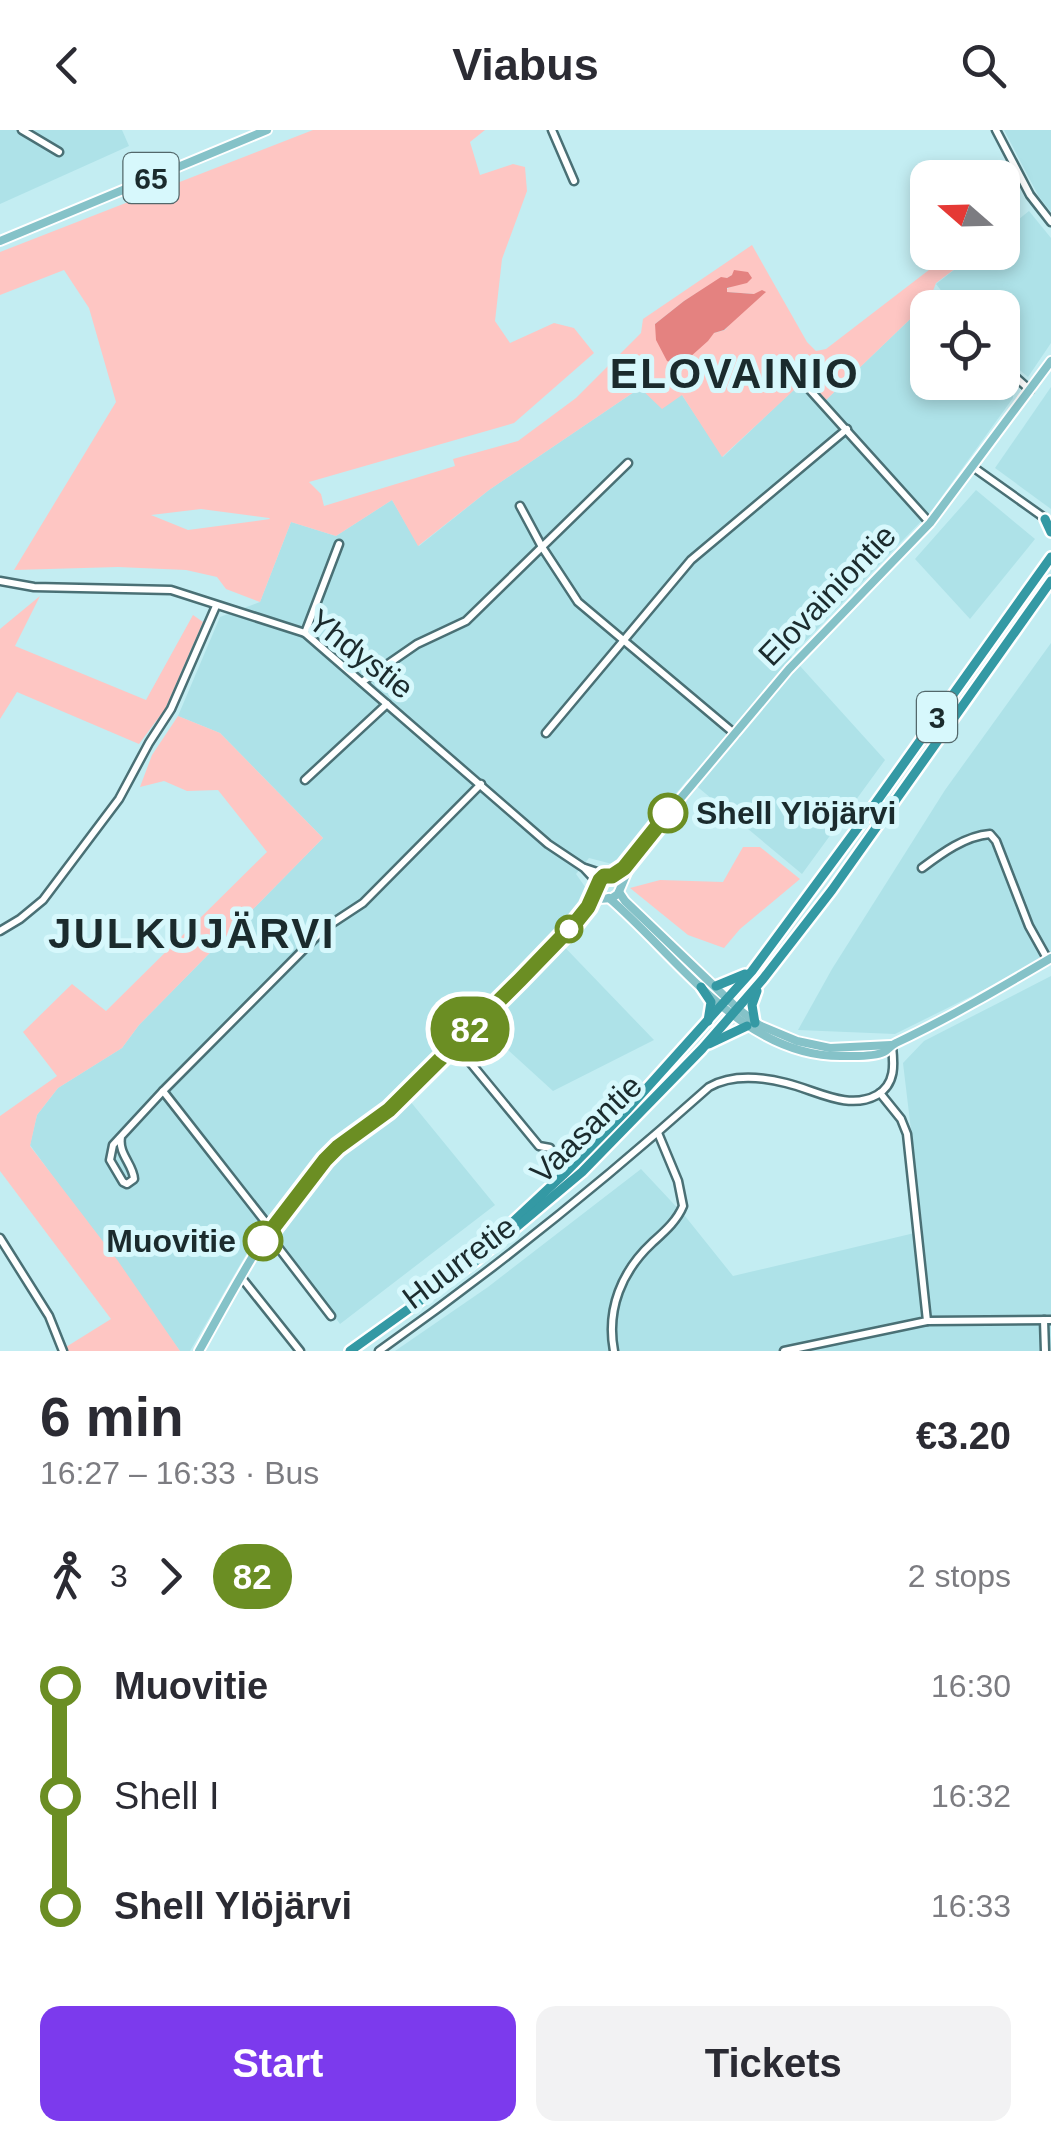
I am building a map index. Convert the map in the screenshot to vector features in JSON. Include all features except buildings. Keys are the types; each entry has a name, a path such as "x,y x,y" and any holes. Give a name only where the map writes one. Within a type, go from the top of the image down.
{"highway":[{"path":"1049,521 1051,532"},
{"name":"Vaasantie","path":"464,1268 563,1175 752,971 1051,558"},
{"name":"Vaasantie","path":"350,1351 497,1244 582,1172 702,1048 763,979 832,890 1051,580"},
{"path":"716,986 752,971"},
{"path":"702,1048 751,1024 752,1004 763,979"},
{"path":"701,987 711,1002 708,1021"}],"main road":[{"name":"65","path":"0,241 266,130"},
{"name":"Elovainiontie","path":"620,889 648,836 789,669 930,524 1051,361"},
{"name":"Elovainiontie","path":"611,876 633,859"},
{"path":"199,1351 269,1232 325,1160 389,1110 564,934 588,907 604,876 618,880 625,901 751,1024 830,1048 892,1044 936,1024 1050,959"},
{"path":"598,885 701,987 726,1001"},
{"path":"588,907 620,889"}],"street":[{"path":"22,130 59,152"},
{"path":"552,130 574,182"},
{"path":"996,130 1030,195 1051,222"},
{"path":"1020,381 1031,390"},
{"path":"810,390 930,524"},
{"path":"546,733 691,560 847,430"},
{"path":"362,682 400,654 466,621 628,463"},
{"path":"973,467 1049,521"},
{"path":"520,506 578,602 735,734"},
{"path":"305,633 339,544"},
{"name":"Yhdystie","path":"0,582 34,587 171,590 305,633 548,844 584,868 598,885"},
{"path":"0,931 43,900 120,799 171,709 216,606"},
{"path":"305,780 387,704"},
{"path":"121,1137 122,1153 134,1174 134,1180 128,1184 110,1160 113,1145 324,928 363,903 480,784"},
{"path":"922,868 964,842 990,834 1029,926 1050,959"},
{"name":"Yhdystie","path":"584,868 611,876"},
{"path":"455,1044 539,1146 550,1148"},
{"path":"892,1044 893,1072 880,1094 902,1119 907,1134 927,1321"},
{"name":"Huurretie","path":"380,1351 565,1212 709,1087 733,1078 785,1082 852,1102 880,1094"},
{"path":"163,1092 332,1316"},
{"path":"614,1351 612,1323 620,1284 633,1263 670,1226 682,1206 678,1181 658,1133"},
{"path":"0,1238 48,1316 63,1351"},
{"path":"241,1277 300,1351"},
{"path":"784,1351 927,1321 1047,1320 1044,1351"}],"shaded area":[{"path":"0,130 122,130 129,146 0,204"},
{"path":"313,130 485,130 470,142 480,175 513,164 525,167 527,191 502,259 495,321 510,343 554,323 574,328 594,353 514,423 309,482 321,494 324,506 455,466 453,459 518,441 576,398 641,333 643,319 752,245 807,342 816,351 826,349 929,270 953,270 936,283 933,290 910,290 910,319 826,400 807,378 722,457 682,395 662,409 640,388 489,490 418,546 392,500 336,536 291,522 260,602 226,589 217,577 186,570 14,570 116,402 89,308 64,270 0,295 0,252","holes":["732,275 736,284 727,292 754,294 725,330 714,333 655,324 721,278","201,509 269,518 188,530 151,515"]},
{"path":"1004,130 1051,130 1051,212 1039,197"},
{"path":"1029,211 1051,238 1051,343 1028,377 1020,370 1020,290 941,290 936,284 954,270 1020,270 1020,218"},
{"path":"734,270 748,272 752,278 727,288 727,292 766,292 680,366 667,361 656,340 655,324"},
{"path":"910,319 910,400 1012,400 932,510 791,656 885,760 802,874 688,779 616,865 589,858 576,874 588,891 553,935 654,1040 553,1091 473,1018 401,1090 495,1205 340,1324 266,1220 190,1351 180,1351 30,1145 37,1115 58,1088 122,1048 139,1025 323,838 220,733 178,716 220,617 260,602 291,522 336,536 392,500 419,546 489,490 640,388 682,395 723,457 807,377 827,399"},
{"path":"1051,387 1051,509 995,468"},
{"path":"976,490 1035,539 970,619 915,559"},
{"path":"40,596 15,646 146,700 193,615 203,622 165,709 139,744 17,692 0,719 0,629"},
{"path":"1051,643 1051,954 895,1034 798,1030 945,790"},
{"path":"178,716 220,733 323,838 139,1025 122,1048 58,1088 37,1115 30,1146 118,1261 180,1351 68,1351 66,1347 111,1319 0,1171 0,1116 57,1076 23,1032 72,984 106,1011 267,852 218,790 187,791 164,781 140,787 152,755"},
{"path":"743,847 760,847 800,879 740,929 724,948 688,935 630,888 660,880 723,882"},
{"path":"1051,976 1051,1351 395,1351 488,1287 641,1169 733,1276 923,1231 903,1063 924,1041"}],"bus line":[{"name":"82","path":"263,1241 325,1160 389,1110 520,980 576,922 600,880 618,874 668,813"}],"place":[{"name":"Shell Ylöjärvi","path":"668,813"},
{"name":"Muovitie","path":"263,1241"}],"district":[{"name":"ELOVAINIO","path":"735,373"},
{"name":"JULKUJÄRVI","path":"192,933"}]}
